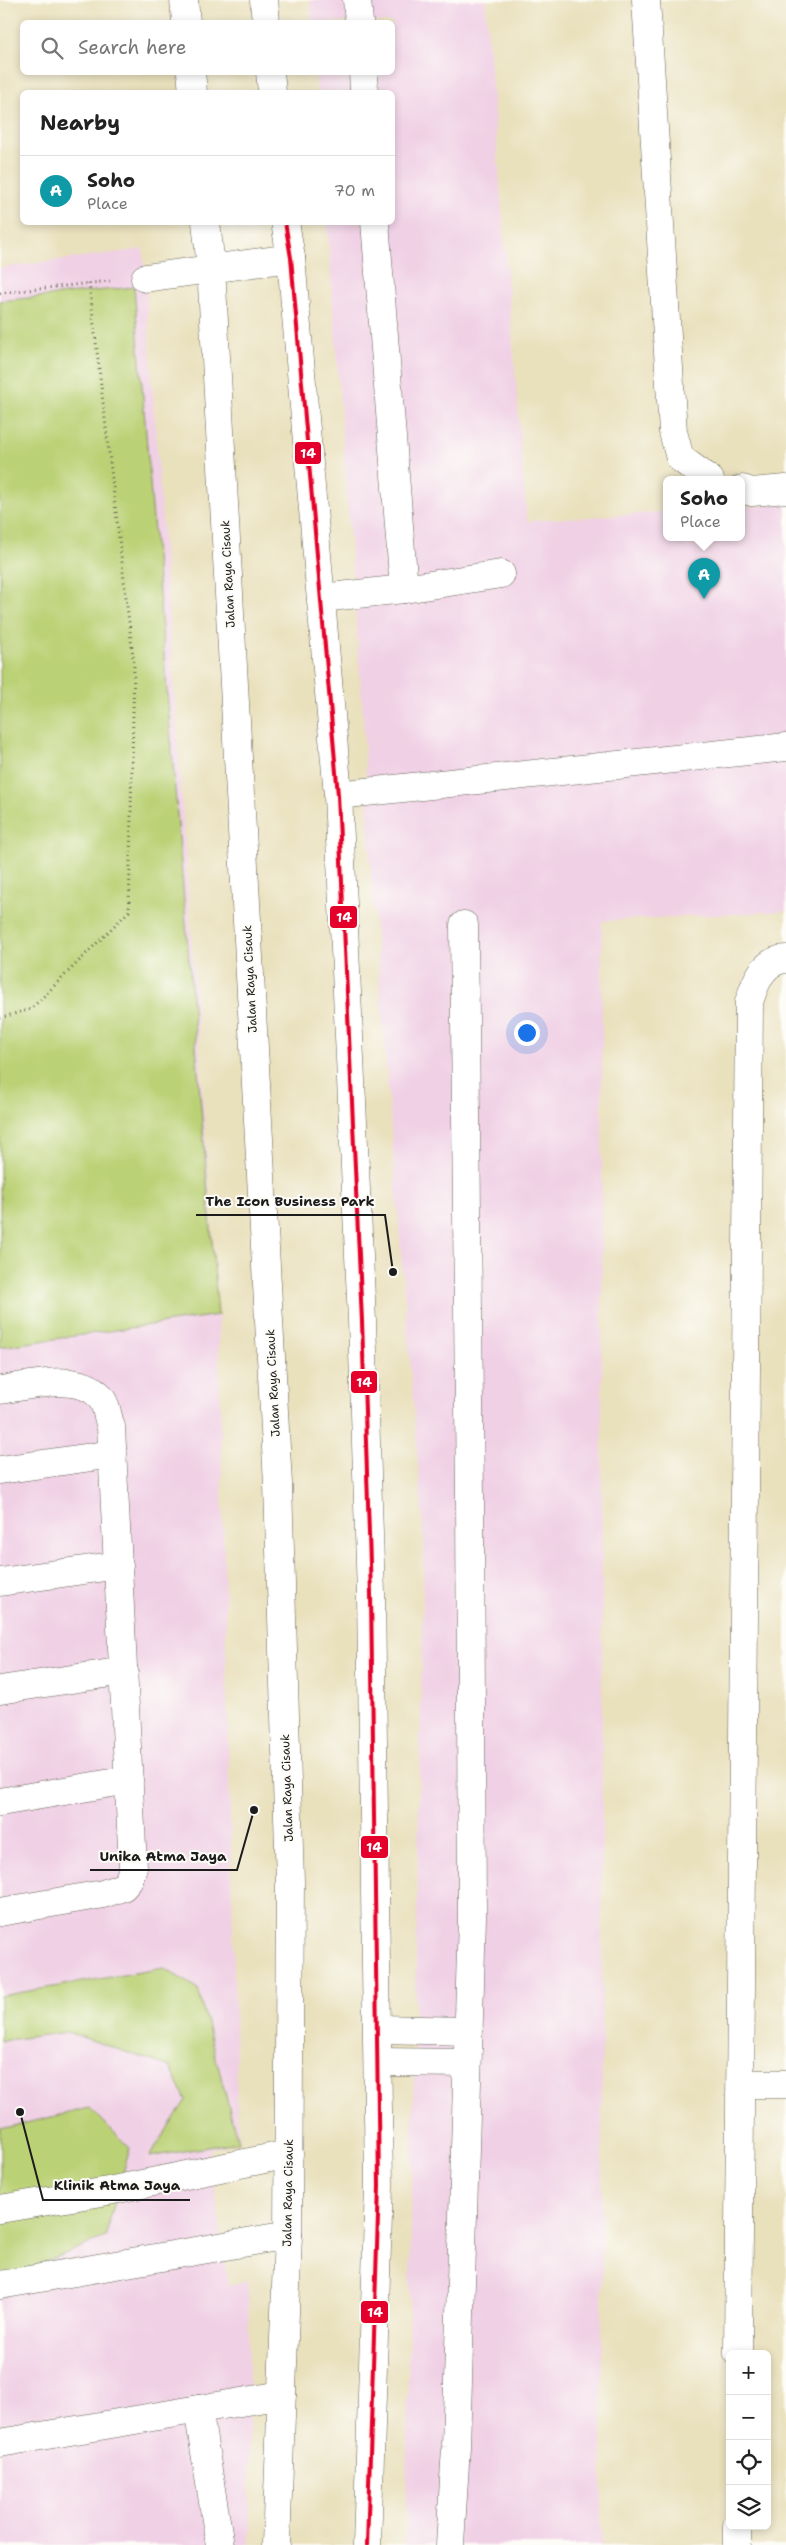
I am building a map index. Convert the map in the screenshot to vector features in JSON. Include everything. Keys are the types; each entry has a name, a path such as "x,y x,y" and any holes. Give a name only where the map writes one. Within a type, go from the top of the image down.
{"main road":[{"path":"184,0 186,20"},
{"path":"264,0 266,20"},
{"path":"357,0 359,20"},
{"path":"646,0 673,432 680,458 705,476"},
{"path":"191,75 193,90"},
{"path":"270,75 272,90"},
{"path":"363,75 364,90"},
{"name":"Jalan Raya Cisauk","path":"206,225 211,267 278,1484 290,1882 288,2235 276,2545"},
{"path":"286,225 291,258 338,795 362,1321 371,1594 379,2215 367,2545"},
{"path":"375,225 404,590"},
{"path":"145,278 211,267 291,258"},
{"path":"745,490 752,492 786,489"},
{"path":"321,598 404,590 501,574"},
{"path":"338,795 786,747"},
{"path":"450,2545 456,2447 472,1917 464,925"},
{"path":"738,2350 750,1002 754,986 761,973 770,963 786,959"},
{"path":"0,1390 64,1382 86,1385 102,1400 110,1427 119,1565 133,1867 130,1880 123,1887 103,1894 0,1912"},
{"path":"0,1470 113,1454"},
{"path":"0,1582 119,1565"},
{"path":"0,1690 124,1671"},
{"path":"0,1802 129,1780"},
{"path":"378,2029 469,2030"},
{"path":"378,2062 467,2062"},
{"path":"741,2084 786,2084"},
{"path":"0,2209 108,2192 289,2154"},
{"path":"0,2285 288,2235"},
{"path":"0,2443 282,2395"},
{"path":"198,2409 220,2545"},
{"path":"736,2545 737,2530"}],"path":[{"path":"0,293 145,278"},
{"path":"0,1018 31,1009 129,911 134,665 90,283"}],"shaded area":[{"path":"310,0 485,0 527,521 663,512 663,541 745,541 745,507 786,504 786,911 602,921 602,2545 405,2545 424,1538 371,876 363,717 327,225 395,225 395,90 317,90 316,75 395,75 395,20 312,20"},
{"path":"143,249 218,1315 238,2142 210,2149 228,2285 248,2281 250,2545 0,2545 0,268"}],"green space":[{"path":"134,287 218,1315 0,1347 0,301"},
{"path":"164,1968 198,1989 238,2142 149,2157 186,2100 170,2067 67,2032 0,2041 0,1996"},
{"path":"90,2108 130,2148 105,2237 0,2281 0,2129"}],"transit line":[{"name":"14","path":"286,225 291,258 338,795 362,1321 371,1594 379,2186 367,2545"}],"place":[{"name":"Soho","path":"704,599"},
{"name":"The Icon Business Park","path":"393,1272"},
{"name":"Unika Atma Jaya","path":"254,1810"},
{"name":"Klinik Atma Jaya","path":"20,2112"}]}
